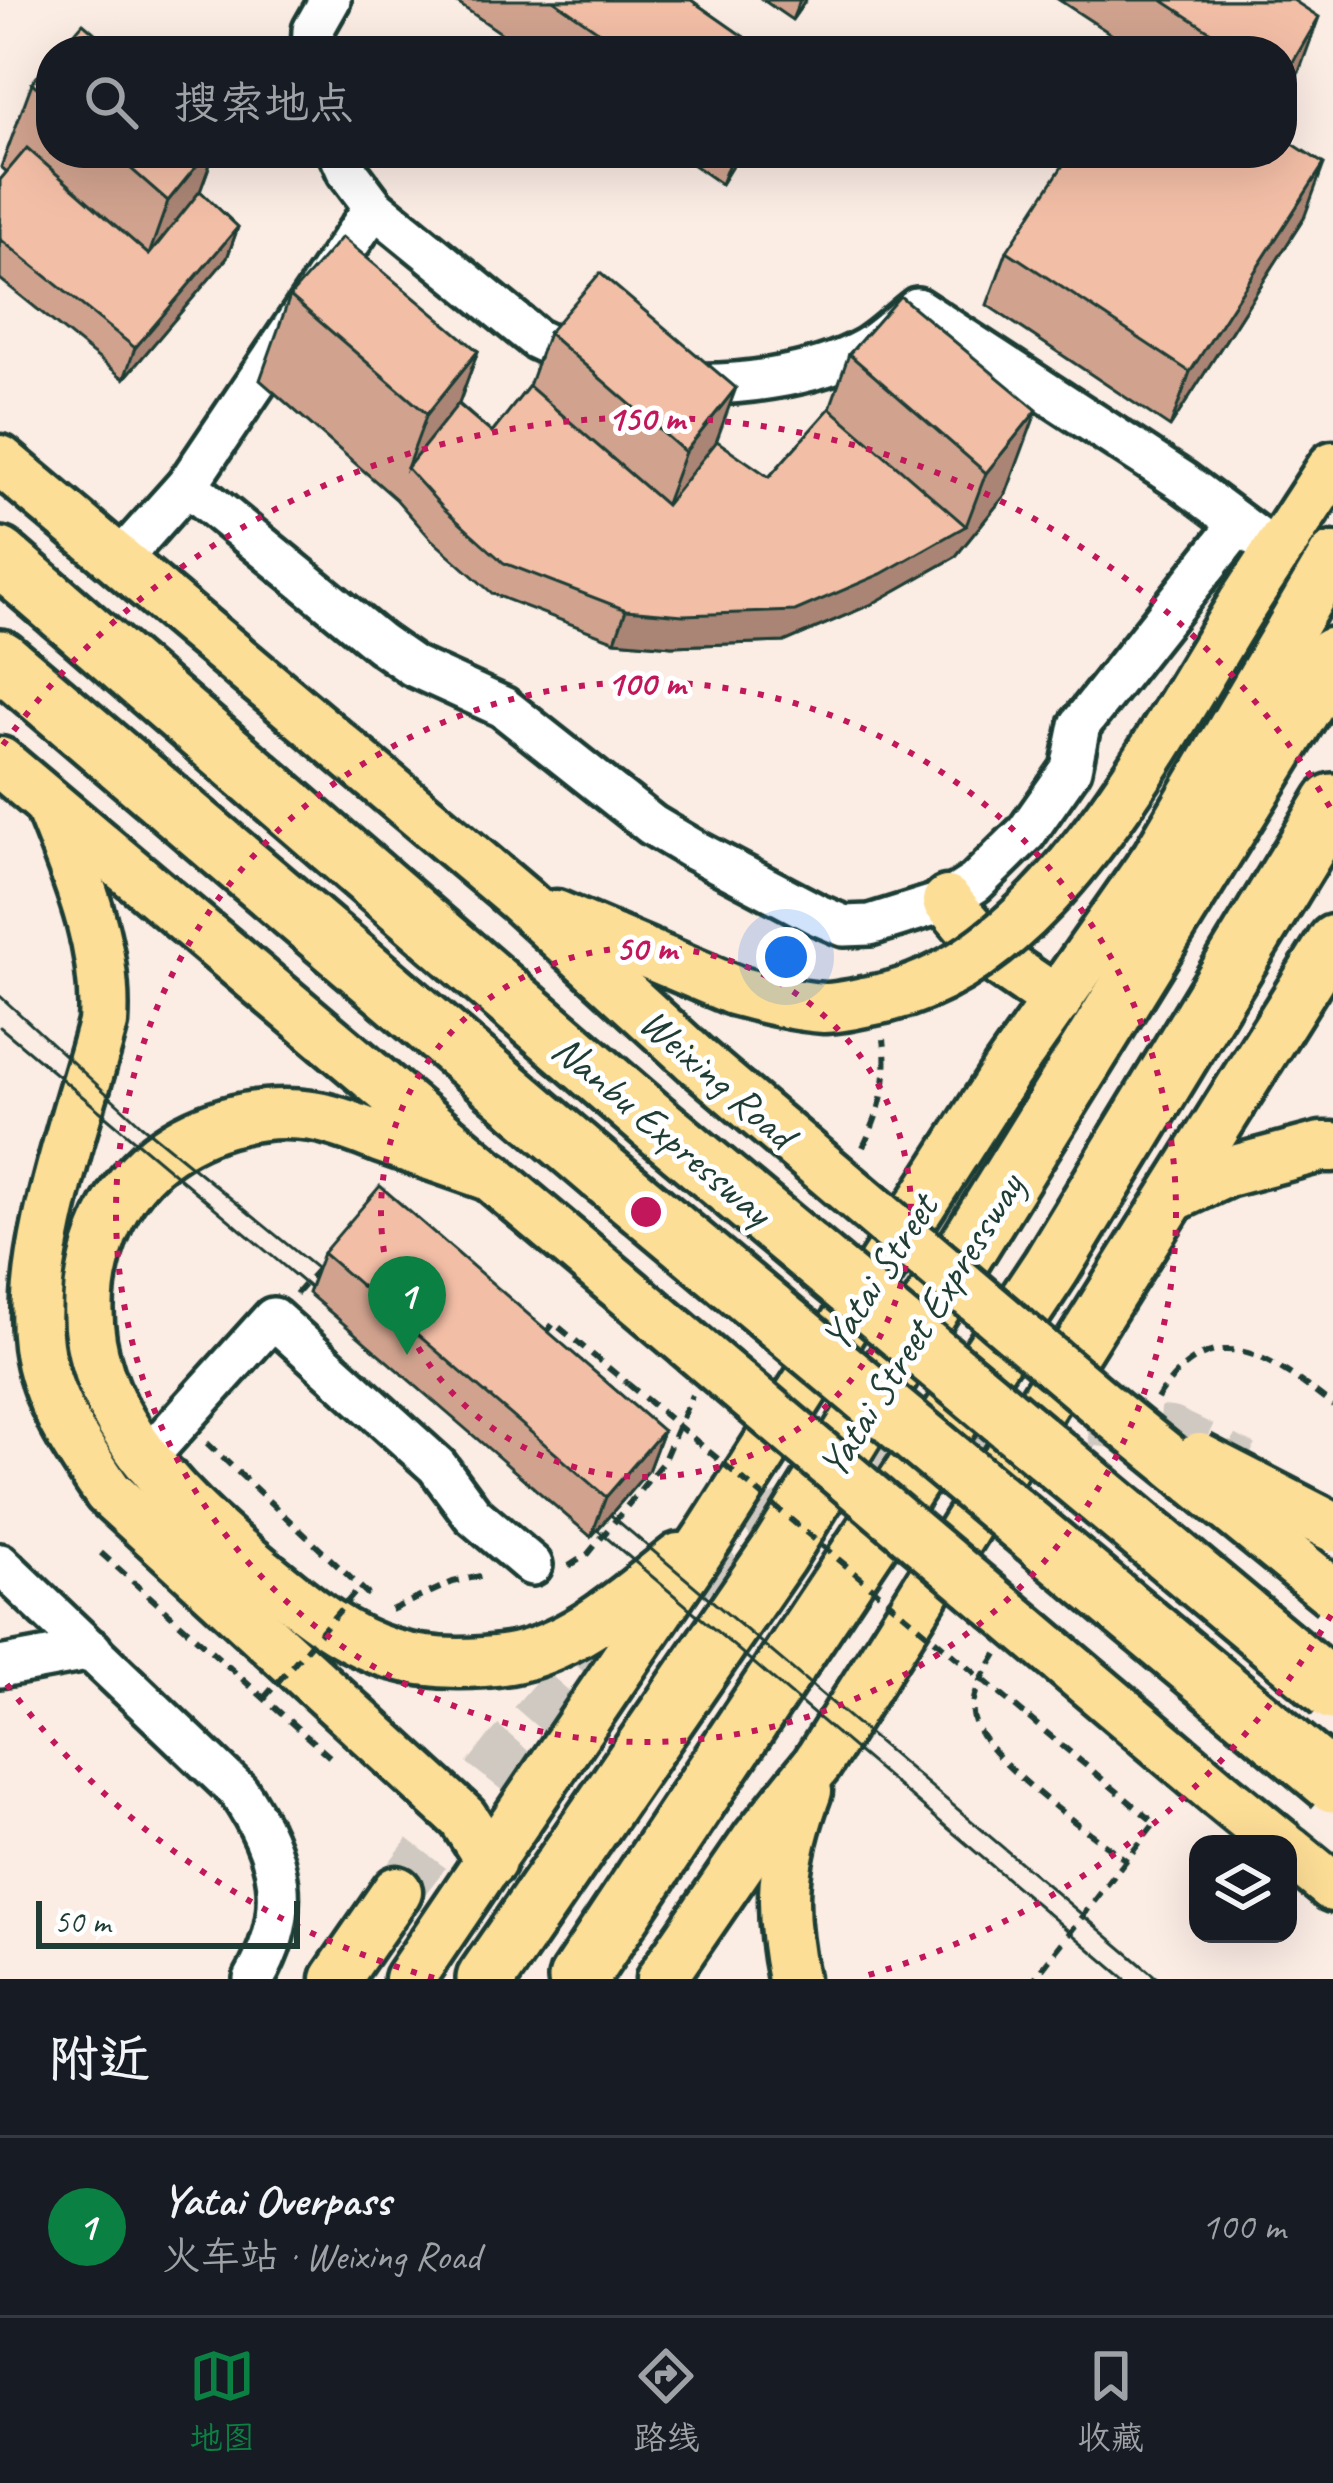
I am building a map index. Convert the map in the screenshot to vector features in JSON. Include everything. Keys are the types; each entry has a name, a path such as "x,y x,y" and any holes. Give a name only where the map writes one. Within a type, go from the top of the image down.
{"highway":[{"name":"Nanbu Expressway","path":"0,557 653,1122 1333,1691"},
{"name":"Yatai Street Expressway","path":"487,1979 778,1555 1333,657"},
{"name":"Nanbu Expressway","path":"0,659 1333,1783"},
{"name":"Yatai Street Expressway","path":"578,1979 1051,1267 1333,803"}],"main road":[{"name":"Weixing Road","path":"0,460 520,899 696,1060 1113,1414 1333,1593"},
{"path":"520,899 734,990 827,1008 904,994 943,980 1023,922 1112,811 1333,466"},
{"name":"Yatai Street","path":"409,1979 711,1533 1006,1072 1156,857 1333,557"},
{"path":"0,762 1270,1835"},
{"path":"49,804 85,897 105,991 104,1023 42,1250 36,1298 38,1346 50,1391 77,1446 108,1492 463,1819 491,1862"},
{"path":"947,901 997,960 1057,1001"},
{"path":"661,1979 757,1839 817,1764 1333,940"},
{"path":"493,1177 312,1116 259,1117 216,1125 176,1141 133,1179 113,1209 99,1239 89,1283 87,1324 95,1366 118,1418 145,1460 230,1546 297,1600 347,1636 389,1654 437,1664 514,1658 556,1643 607,1615 711,1533"},
{"path":"1173,1197 1259,1162 1333,1147"},
{"path":"1113,1414 1333,1527"},
{"path":"793,1979 785,1941 783,1874 817,1764"},
{"path":"1297,1857 1333,1887"},
{"path":"337,1979 397,1891"}],"street":[{"path":"313,36 330,0"},
{"path":"349,168 374,207 536,339 584,363 633,379 692,385 798,374 866,349 917,308 1182,481 1277,552"},
{"path":"118,562 187,485 374,207"},
{"path":"187,485 380,644 413,666 503,707 652,825 844,926 908,916 947,901 975,883 1026,832 1071,769 1080,725 1239,524"},
{"path":"145,1460 273,1318 437,1466 473,1515 532,1565"},
{"path":"0,1564 238,1791 259,1821 274,1857 278,1924 254,1979"},
{"path":"0,1667 92,1650"}],"path":[{"path":"273,1318 329,1256"},
{"path":"543,1336 554,1323 1155,1822 1034,1979"},
{"path":"646,1448 662,1462"},
{"path":"227,1461 374,1600"},
{"path":"101,1553 346,1771"},
{"path":"387,1612 453,1582"},
{"path":"264,1698 360,1587"}],"building":[{"path":"553,0 691,0 743,36 605,36"},
{"path":"1162,0 1293,0 1319,17 1297,55 1297,36 1217,36"},
{"path":"83,23 98,36 72,36"},
{"path":"1297,147 1324,164 1190,372 1007,251 1061,168 1297,168"},
{"path":"27,148 36,156 36,168 50,168 149,255 200,191 238,227 135,348 0,239 0,180"},
{"path":"130,168 195,168 168,201"},
{"path":"342,237 478,351 427,414 290,296"},
{"path":"600,273 736,388 685,452 548,333"},
{"path":"900,296 1037,410 986,473 849,354"},
{"path":"529,386 666,505 717,441 769,477 830,408 966,526 881,574 795,611 683,615 626,610 504,563 407,468 458,404 492,433"},
{"path":"380,1186 663,1431 606,1497 323,1253"}],"tunnel":[{"path":"397,1891 570,1679 627,1624 757,1529 865,1476 976,1436 1097,1422 1171,1431 1245,1466"}],"tram line":[{"path":"0,996 141,1125 343,1290"},
{"path":"0,1027 335,1309"},
{"path":"586,1494 1158,1979"},
{"path":"574,1510 1125,1979"}],"place":[{"name":"Yatai Overpass","path":"407,1355"}]}
